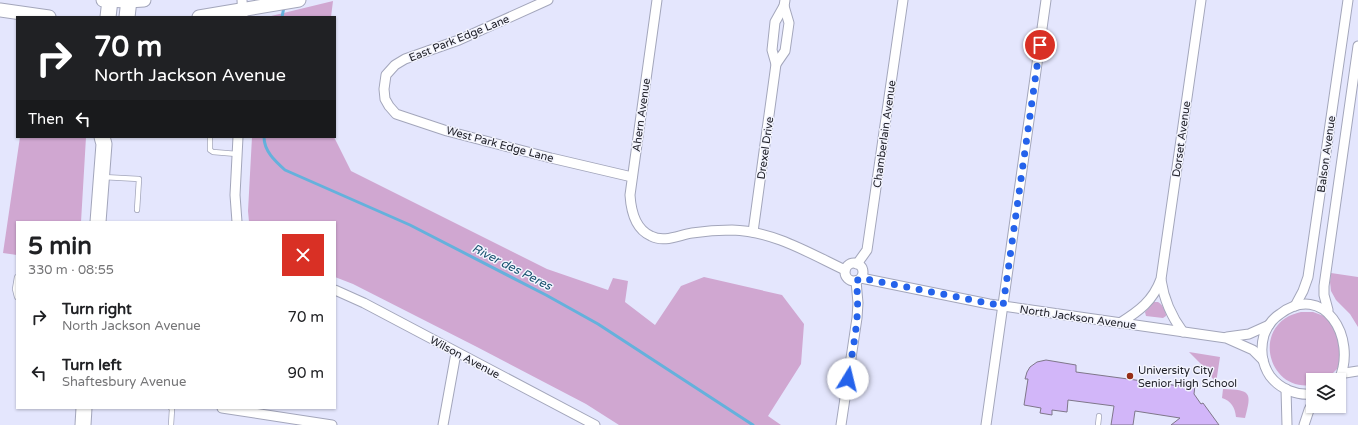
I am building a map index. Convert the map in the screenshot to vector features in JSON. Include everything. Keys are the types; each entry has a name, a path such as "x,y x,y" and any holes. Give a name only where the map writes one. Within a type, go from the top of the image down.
{"main road":[{"path":"108,16 108,0 144,0"},
{"path":"215,16 243,9 299,0"},
{"path":"127,16 129,1"},
{"path":"0,10 42,16"},
{"path":"98,221 105,139"},
{"path":"83,425 84,409"}],"street":[{"name":"East Park Edge Lane","path":"384,89 384,82 390,70 405,59 459,40 548,0"},
{"name":"Ahern Avenue","path":"657,0 632,177 630,195 633,216 640,228 652,237 659,239 666,239 691,233 732,230 753,232"},
{"name":"Chamberlain Avenue","path":"857,264 867,250 903,0"},
{"path":"986,425 1046,0"},
{"name":"Dorset Avenue","path":"1120,323 1137,313 1149,301 1157,289 1161,279 1201,0"},
{"name":"Balson Avenue","path":"1294,306 1303,291 1308,277 1348,0"},
{"name":"Drexel Drive","path":"753,232 776,64 772,50 775,22 785,3"},
{"name":"Drexel Drive","path":"776,64 785,51 789,23 785,3"},
{"name":"Balson Avenue","path":"1328,310 1324,295 1324,286 1358,46"},
{"name":"West Park Edge Lane","path":"384,89 385,99 396,114 447,131 632,177"},
{"path":"237,221 235,195 238,138"},
{"path":"753,232 792,243 845,270"},
{"path":"854,263 857,264 863,270 862,276 858,279 850,280 846,276 845,270 849,265 854,263"},
{"path":"841,425 857,318 858,279"},
{"name":"North Jackson Avenue","path":"858,279 1003,306 1226,338 1253,350 1263,360"},
{"name":"Dorset Avenue","path":"1161,279 1164,296 1169,309 1174,320 1183,332"},
{"name":"Wilson Avenue","path":"336,290 582,421 594,425"},
{"path":"1306,394 1298,394 1286,389 1271,377 1263,360 1262,342 1269,325 1276,316 1284,310 1294,306 1306,304 1317,305 1337,316 1344,324 1349,334 1351,347 1350,361 1344,373"},
{"name":"North Jackson Avenue","path":"1226,338 1250,334 1269,325"},
{"path":"443,425 456,353"},
{"path":"1346,376 1358,371"},
{"path":"1286,389 1287,425"},
{"path":"228,409 332,425"},
{"path":"1304,425 1308,413"}],"lane":[{"path":"210,138 210,150 212,152 237,154"},
{"path":"102,177 139,179 137,210"},
{"path":"16,283 16,293"},
{"path":"171,425 172,409"},
{"path":"1098,425 1099,416"}],"shaded area":[{"path":"333,1 331,16 271,16"},
{"path":"20,138 86,138 81,221 16,221 16,255 3,253"},
{"path":"252,138 334,138 351,171 547,269 608,290 613,278 628,281 625,302 655,325 681,286 704,277 782,295 804,324 801,364 768,416 781,425 619,425 586,404 477,347 353,284 336,277 336,221 249,221 248,211"},
{"path":"1331,273 1358,277 1358,327 1350,314 1336,300 1331,291"},
{"path":"1154,302 1158,302 1161,305 1165,310 1166,316 1163,318 1146,316 1145,312"},
{"path":"1301,312 1313,312 1324,316 1334,324 1342,357 1337,369 1333,373 1306,373 1306,385 1298,385 1286,380 1277,371 1272,360 1270,348 1272,336 1278,325 1294,314"},
{"path":"1189,352 1220,357 1216,383 1204,367"},
{"path":"1223,389 1239,390 1247,394 1248,403 1245,418 1236,417 1235,410 1232,405 1222,398"}],"building":[{"path":"1046,360 1076,365 1076,372 1180,386 1180,383 1195,385 1194,394 1201,404 1203,403 1219,425 1171,425 1180,418 1135,411 1133,425 1111,425 1114,406 1068,400 1067,412 1052,410 1052,415 1040,413 1041,408 1024,405 1028,379 1025,379 1030,367 1037,362"}],"waterway":[{"name":"River des Peres","path":"282,16 284,7"},
{"name":"River des Peres","path":"264,138 268,151 285,170 410,225 546,295 598,324 753,425"}],"place":[{"name":"University City Senior High School","path":"1130,376"}],"route":[{"path":"848,379 857,318 858,292 856,281 861,278 1003,306 1040,45"}]}
